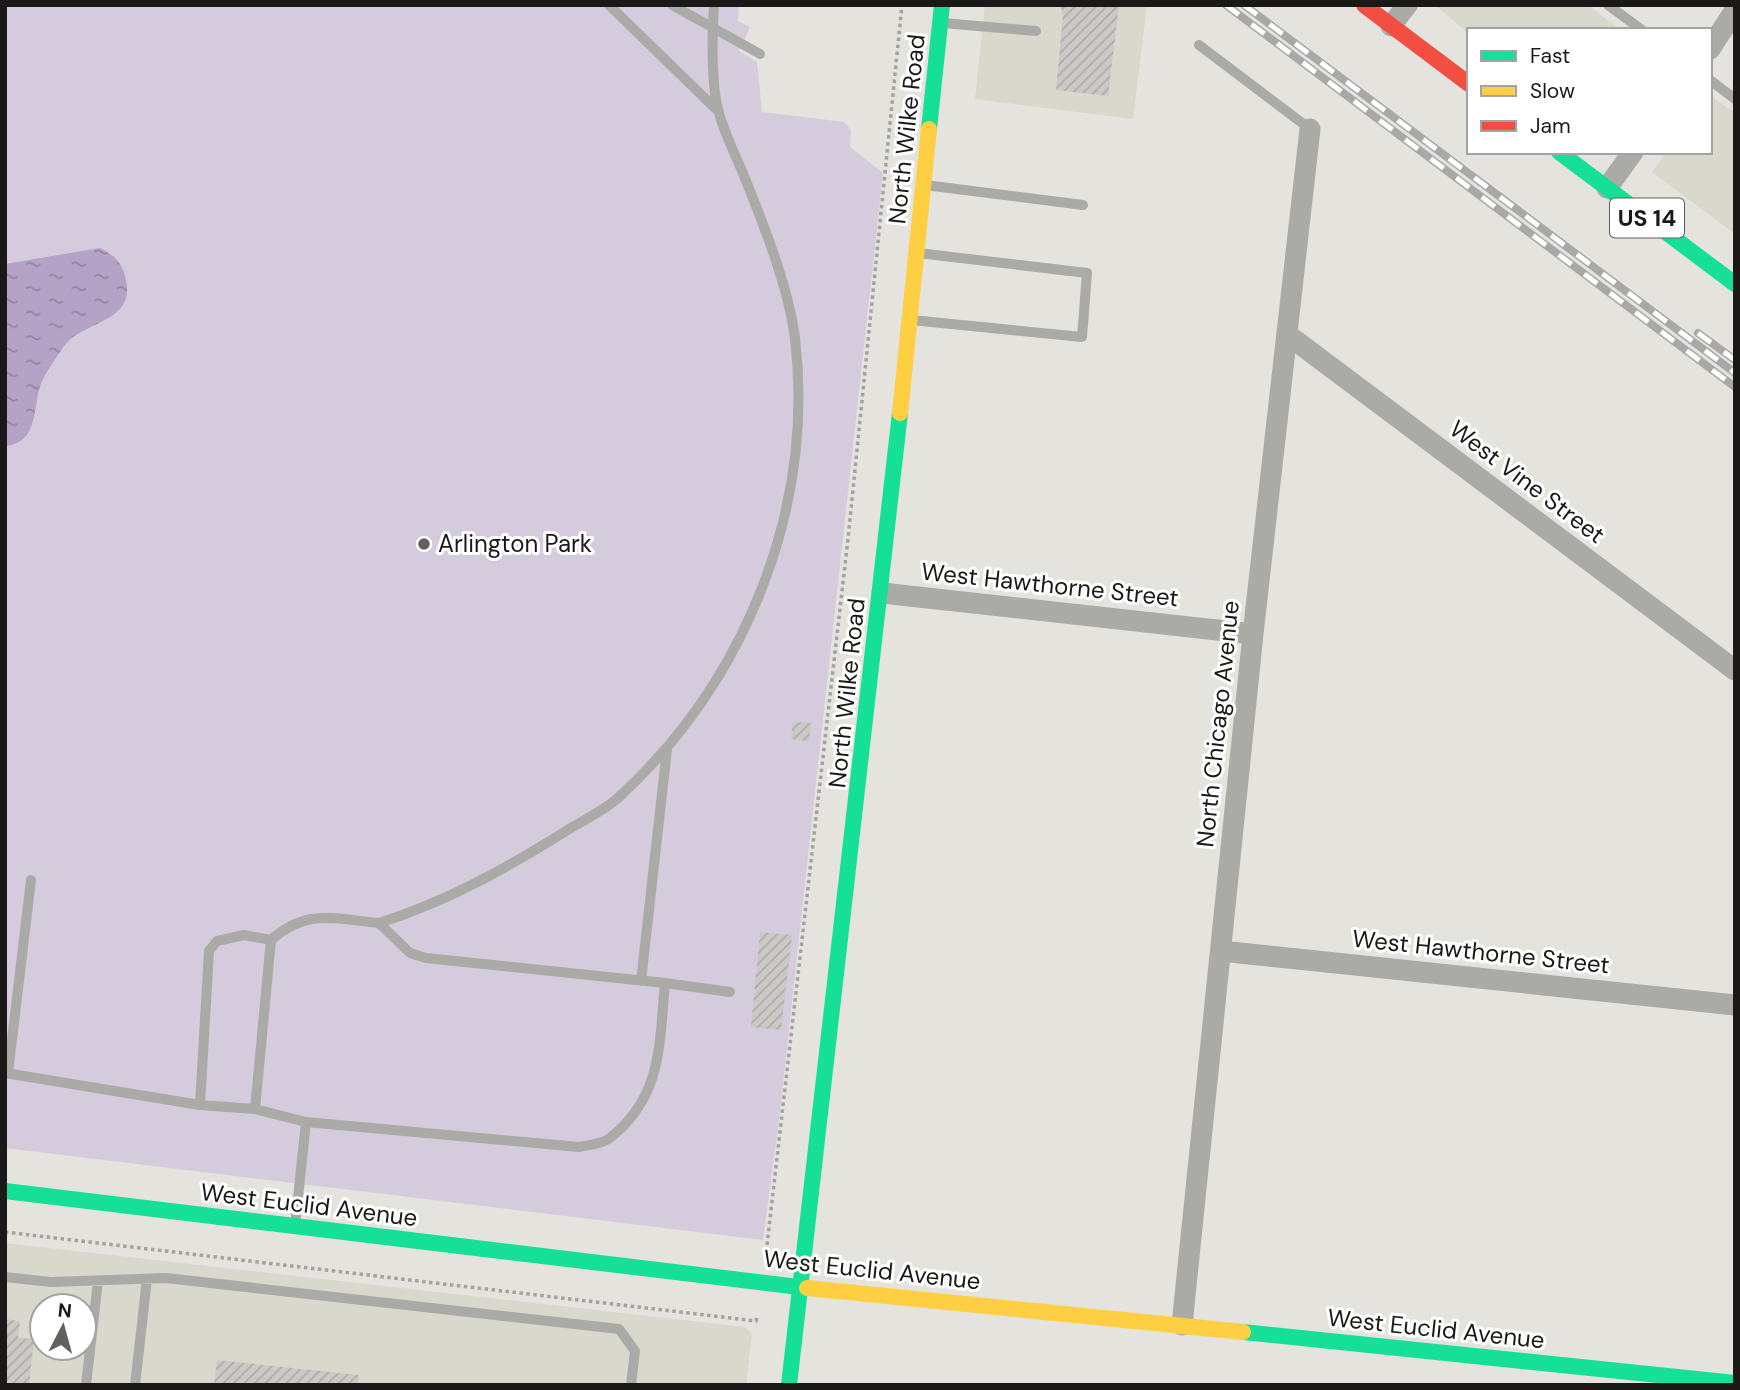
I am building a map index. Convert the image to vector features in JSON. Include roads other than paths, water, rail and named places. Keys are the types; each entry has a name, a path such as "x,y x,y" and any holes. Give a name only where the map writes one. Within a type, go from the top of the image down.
{"main road":[{"name":"North Wilke Road","path":"789,1385 882,593 942,5"},
{"path":"1364,5 1467,83"},
{"name":"US 14","path":"1562,154 1735,284"},
{"name":"West Euclid Avenue","path":"5,1191 801,1286 1735,1384"}],"street":[{"path":"1391,26 1407,5"},
{"path":"1712,45 1735,10"},
{"name":"North Chicago Avenue","path":"1182,1325 1253,634 1310,130"},
{"path":"1607,188 1632,154"},
{"name":"West Vine Street","path":"1288,335 1735,670"},
{"name":"West Hawthorne Street","path":"882,593 1253,634"},
{"name":"West Hawthorne Street","path":"1221,951 1735,1005"}],"lane":[{"path":"608,5 718,111"},
{"path":"672,5 760,54"},
{"path":"255,1108 271,940 285,927 310,917 379,923 422,910 512,865 617,800 667,749 704,700 750,620 782,535 797,447 794,337 768,234 718,111 712,29 714,5"},
{"path":"1608,5 1639,28"},
{"path":"940,23 1036,32"},
{"path":"1199,45 1310,130"},
{"path":"1712,82 1735,99"},
{"path":"925,185 1083,205"},
{"path":"911,320 1082,337 1087,273 918,253"},
{"path":"640,981 667,749"},
{"path":"31,880 7,1073 200,1105 255,1108 306,1122 579,1147 609,1140 646,1097 657,1072 665,983"},
{"path":"379,923 410,953 426,958 730,992"},
{"path":"200,1105 209,951 217,941 244,935 271,940"},
{"path":"295,1227 306,1122"},
{"path":"5,1277 51,1282 180,1280 618,1329 635,1351 631,1385"},
{"path":"135,1385 148,1279"},
{"path":"86,1385 98,1281"}],"water":[{"path":"100,248 114,257 123,269 127,292 124,302 112,316 82,331 66,344 42,381 29,430 24,438 5,446 5,264"}],"railway":[{"path":"1226,5 1735,387"},
{"path":"1244,5 1735,373"},
{"path":"1698,333 1735,360"}],"place":[{"name":"Arlington Park","path":"424,544"}]}
